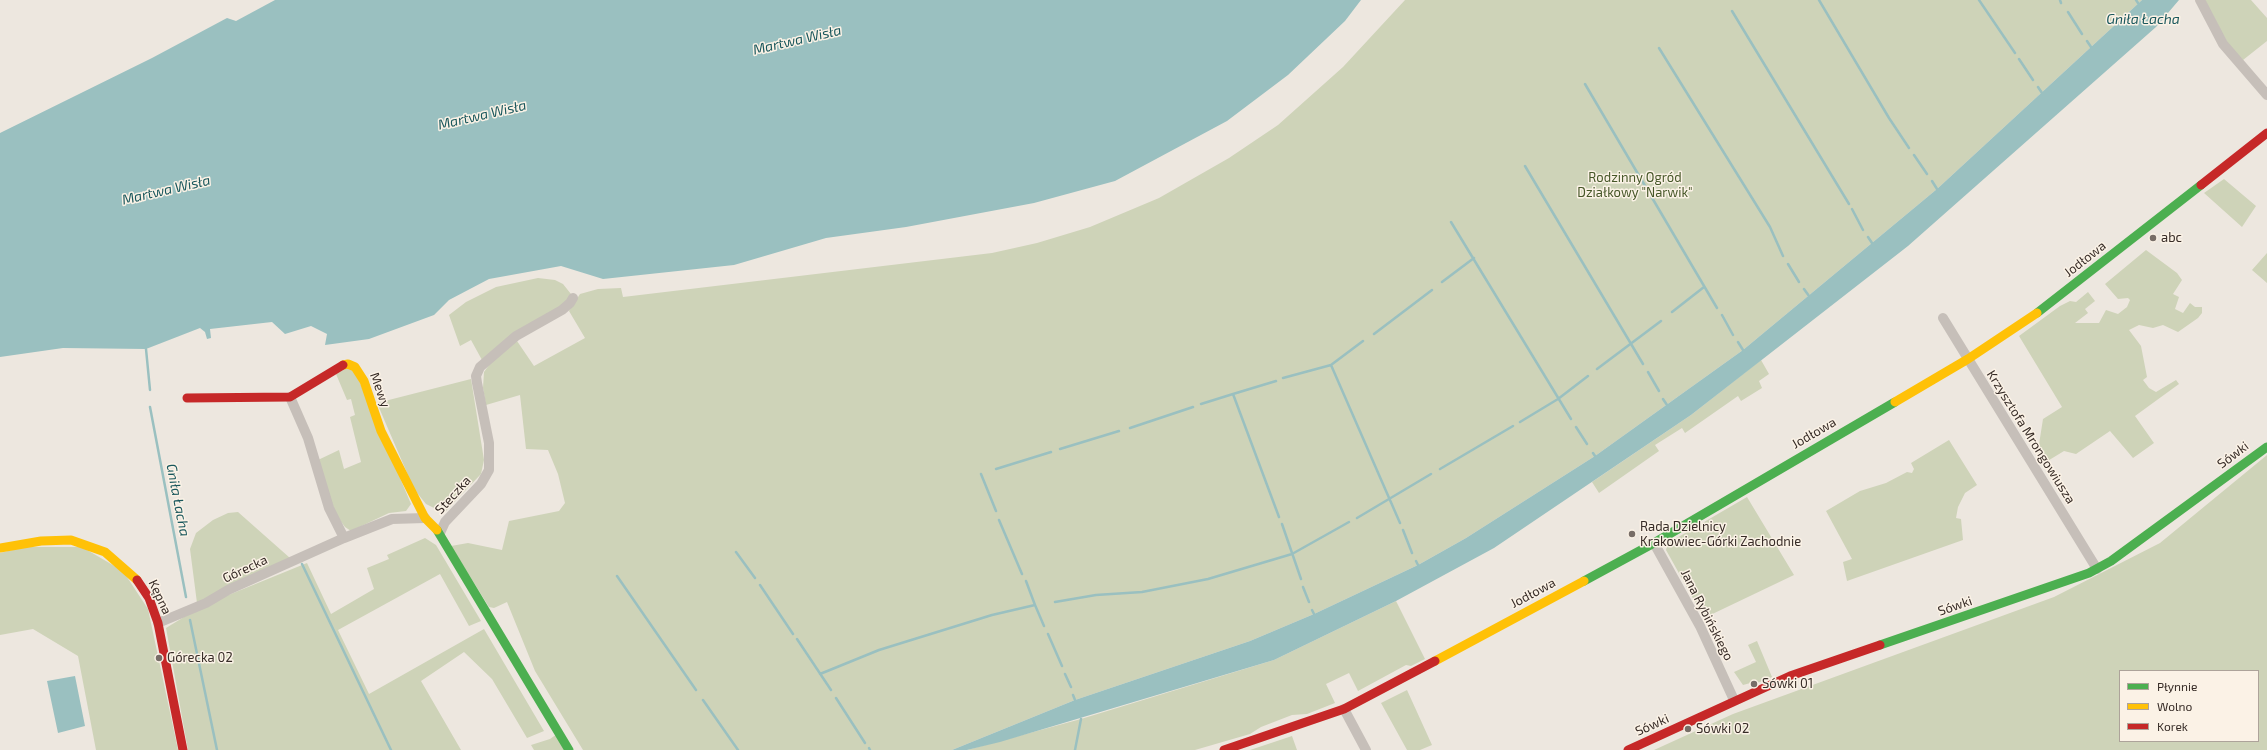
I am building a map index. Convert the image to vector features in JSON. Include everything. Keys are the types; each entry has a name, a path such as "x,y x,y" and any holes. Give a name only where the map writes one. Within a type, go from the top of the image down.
{"street":[{"path":"2200,0 2223,44 2267,95"},
{"name":"Jodłowa","path":"1224,750 1344,709 1654,543 1968,359 2046,307 2267,133"},
{"name":"Steczka","path":"570,750 440,533 445,522 481,484 489,470 489,443 476,376 480,367 516,336 562,310 573,298"},
{"name":"Krzysztofa Mrongowiusza","path":"1943,318 2097,569"},
{"name":"Mewy","path":"290,397 342,365 348,364 355,367 364,381 381,431 425,518"},
{"path":"187,398 290,397 308,438 329,508 344,538"},
{"name":"Sówki","path":"1628,750 1734,700 1790,676 2071,580 2097,569 2111,561 2267,446"},
{"path":"425,518 440,533"},
{"name":"Górecka","path":"158,623 206,603 228,590 344,538 392,519 425,518"},
{"name":"Kępna","path":"0,548 58,539 85,543 105,552 128,570 143,588 158,623 183,750"},
{"name":"Jana Rybińskiego","path":"1654,543 1700,626 1734,700"},
{"path":"1344,709 1366,750"}],"green space":[{"name":"Rodzinny Ogród Działkowy \"Narwik\"","path":"1405,0 2142,0 1937,189 1743,350 1595,456 1466,538 1418,565 1314,614 1250,641 1075,700 952,750 583,750 535,671 507,602 494,608 489,607 451,546 468,543 502,550 509,521 559,511 565,503 558,474 548,450 526,449 520,395 486,405 483,388 484,372 494,358 517,341 534,366 585,338 569,311 580,294 598,289 621,288 623,297 992,253 1037,243 1090,227 1159,198 1229,158 1278,125 1343,67"},
{"path":"2205,0 2251,0 2267,18 2267,41 2243,60 2229,46"},
{"path":"2224,179 2256,206 2242,227 2204,193"},
{"path":"2146,250 2177,273 2182,280 2173,294 2179,297 2175,309 2183,313 2190,303 2195,307 2202,307 2202,313 2198,318 2178,332 2163,325 2153,328 2139,325 2129,330 2141,346 2147,377 2143,380 2149,388 2156,392 2176,380 2179,384 2135,416 2154,443 2133,458 2110,431 2076,454 2064,451 2041,465 2037,457 2043,419 2062,407 2019,336 2060,306 2070,301 2076,302 2088,292 2095,301 2085,309 2088,313 2075,323 2099,323 2106,310 2118,314 2127,307 2130,300 2128,298 2118,299 2105,284"},
{"path":"2267,253 2267,283 2252,270"},
{"path":"538,278 555,280 563,284 571,294 566,305 482,360 471,340 460,346 449,315 466,302 496,287"},
{"path":"1761,360 1769,374 1759,381 1762,388 1741,401 1738,396 1685,433 1682,428 1655,445 1659,451 1599,493 1592,482 1691,415"},
{"path":"347,368 355,371 411,504 406,511 389,513 351,531 345,527 336,515 318,460 339,450 344,469 361,462 350,417 355,415 351,399 347,400 336,374"},
{"path":"471,379 484,460 481,474 444,513 426,504 414,489 377,403"},
{"path":"1949,440 1977,485 1965,493 1958,507 1956,518 1961,519 1963,540 1847,581 1843,562 1852,559 1826,511 1860,491 1886,483 1907,472 1912,473 1914,469 1911,463"},
{"path":"2267,455 2267,750 1654,750 1733,714 2054,597 2160,543"},
{"path":"1747,497 1794,575 1704,618 1666,550 1668,543"},
{"path":"238,512 290,558 197,603 190,549 196,533 213,520 228,513"},
{"path":"425,538 436,545 481,621 469,626 440,574 338,630 369,694 484,629 544,731 527,738 492,679 464,652 421,681 461,750 188,750 166,628 184,617 226,596 307,563 331,614 374,589 367,568 389,559 387,555"},
{"path":"25,547 82,547 123,571 148,609 178,750 96,750 78,656 33,629 0,635 0,553"},
{"path":"1396,601 1425,659 1411,666 1406,665 1358,691 1349,673 1326,684 1335,703 1307,714 1292,715 1261,727 1250,734 1195,750 967,750 1081,719 1274,660"},
{"path":"1757,641 1772,677 1755,684 1754,682 1743,685 1734,672 1756,662 1748,645"},
{"path":"1407,690 1432,745 1420,750 1407,750 1381,703"},
{"path":"557,734 566,750 534,750 531,745 550,739"},
{"path":"1292,736 1297,750 1250,750"}],"water":[{"name":"Martwa Wisła","path":"275,0 1361,0 1345,21 1288,75 1227,121 1115,181 1034,203 906,227 826,238 734,265 603,279 561,266 489,279 449,300 434,315 369,339 325,345 327,334 311,326 285,334 272,322 210,329 211,338 207,339 205,332 200,328 146,349 63,348 0,357 0,133 152,58 227,18 236,21"},
{"name":"Gniła Łacha","path":"2142,0 2179,0 2156,27 1908,246 1691,415 1494,548 1396,601 1274,660 1000,742 967,750 952,750 1075,700 1250,641 1314,614 1418,565 1466,538 1595,456 1743,350 1937,189"},
{"path":"75,676 85,726 58,733 47,681"}],"waterway":[{"path":"1819,0 1889,118 1909,148"},
{"path":"1979,0 2015,53"},
{"path":"1732,11 1849,204"},
{"path":"2068,12 2082,34"},
{"path":"2087,41 2091,47"},
{"path":"1659,48 1770,227 1783,256"},
{"path":"2019,59 2033,80"},
{"path":"1585,84 1717,308"},
{"path":"2038,87 2042,93"},
{"path":"1914,155 1927,174"},
{"path":"1525,166 1643,364"},
{"path":"1932,181 1937,189"},
{"path":"1852,209 1863,230"},
{"path":"1451,222 1571,419"},
{"path":"1868,237 1872,243"},
{"path":"1442,282 1474,258"},
{"path":"1788,264 1799,282"},
{"path":"1672,312 1704,287"},
{"path":"1804,289 1809,296"},
{"path":"1374,334 1432,290"},
{"path":"1722,315 1733,335"},
{"path":"1597,369 1661,321"},
{"path":"1363,341 1331,365 1400,523"},
{"path":"1738,342 1743,350"},
{"name":"Gniła Łacha","path":"146,349 150,390"},
{"path":"1283,378 1331,365"},
{"path":"1648,372 1659,391"},
{"path":"1520,422 1558,399 1588,376"},
{"path":"1276,381 1233,394 1279,517"},
{"path":"1201,404 1233,394"},
{"path":"1663,399 1667,405"},
{"name":"Gniła Łacha","path":"150,407 186,597"},
{"path":"1130,428 1193,407"},
{"path":"1440,469 1513,426"},
{"path":"1576,427 1587,444"},
{"path":"1060,449 1119,431"},
{"path":"996,469 1051,452"},
{"path":"981,474 996,511"},
{"path":"1357,518 1431,474"},
{"path":"999,520 1022,574"},
{"path":"1055,602 1096,595 1142,592 1208,579 1292,554 1349,522"},
{"path":"1282,524 1301,579"},
{"path":"1403,530 1412,553"},
{"path":"736,552 755,578"},
{"path":"1416,561 1418,565"},
{"path":"302,564 391,750"},
{"path":"617,576 696,690"},
{"path":"1026,581 1035,605"},
{"path":"760,585 793,634"},
{"path":"1303,587 1309,602"},
{"path":"820,674 879,650 992,615 1035,605 1044,626"},
{"path":"1312,610 1314,614"},
{"name":"Gniła Łacha","path":"190,620 217,750"},
{"path":"1048,634 1062,666"},
{"path":"797,639 831,690"},
{"path":"1065,674 1071,687"},
{"path":"1073,695 1075,700"},
{"path":"836,698 865,743"},
{"path":"703,700 738,750"},
{"path":"1075,750 1081,719"}],"traffic: fast":[{"path":"2037,313 2201,185"},
{"path":"1584,581 1654,543 1895,402"},
{"path":"1880,645 2089,573 2111,561 2267,447"},
{"path":"437,530 569,750"}],"traffic: slow":[{"path":"1895,402 1968,359 2037,313"},
{"path":"343,365 348,364 355,367 364,381 381,431 425,518 437,530"},
{"path":"0,548 41,541 71,540 105,552 137,580"},
{"path":"1435,661 1584,581"}],"traffic: jam":[{"path":"2201,185 2267,133"},
{"path":"187,398 290,397 343,365"},
{"path":"137,580 149,598 158,623 183,750"},
{"path":"1628,750 1790,676 1880,645"},
{"path":"1224,750 1344,709 1435,661"}],"place":[{"name":"abc","path":"2153,238"},
{"name":"Rada Dzielnicy Krakowiec-Górki Zachodnie","path":"1632,534"},
{"name":"Górecka 02","path":"159,658"},
{"name":"Sówki 01","path":"1754,684"},
{"name":"Sówki 02","path":"1688,729"}]}
